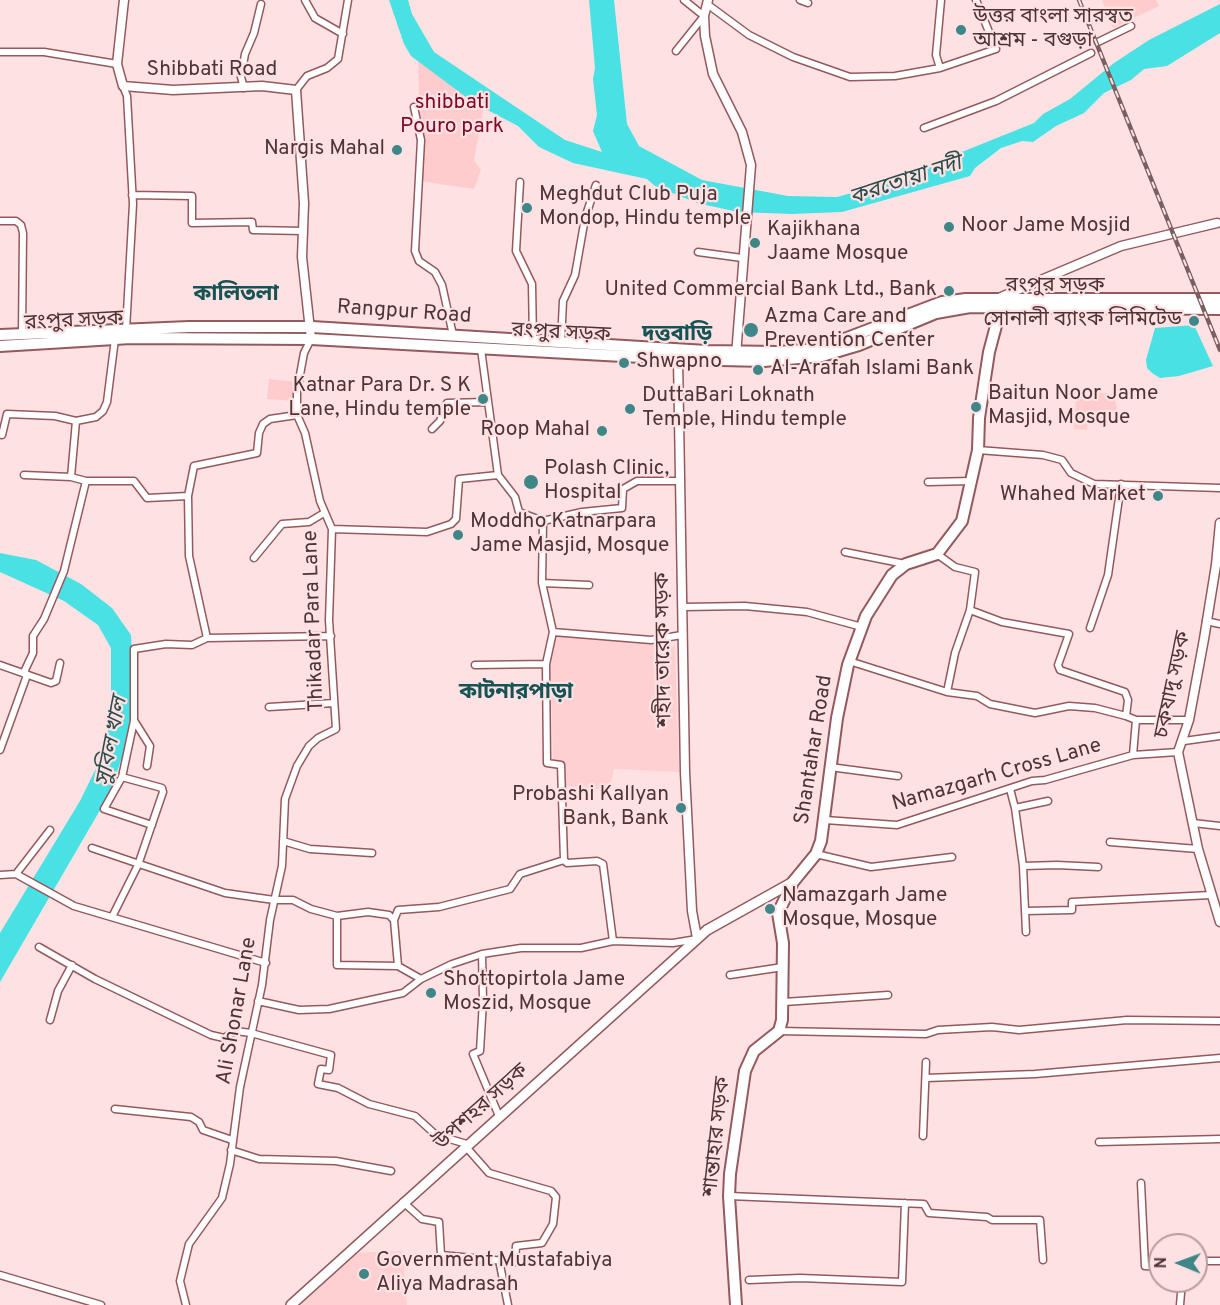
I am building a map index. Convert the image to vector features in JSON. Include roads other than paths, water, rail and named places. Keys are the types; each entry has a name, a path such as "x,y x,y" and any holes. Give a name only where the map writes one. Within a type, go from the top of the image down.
{"main road":[{"name":"রংপুর সড়ক","path":"0,335 311,339 480,349 736,357 822,356 859,345 936,313 1001,302 1220,299"},
{"name":"রংপুর সড়ক","path":"1001,302 1220,309"},
{"path":"937,554 962,521 978,450 979,418 989,352 1001,302"},
{"name":"Rangpur Road","path":"122,336 312,327 561,342 679,354"},
{"name":"রংপুর সড়ক","path":"0,346 122,336"},
{"name":"Shantahar Road","path":"793,882 816,854 825,820 830,767 849,661 862,627 892,575 906,564 937,554"},
{"path":"778,913 793,882"},
{"name":"উপশহর সড়ক","path":"291,1305 707,930 793,882"},
{"path":"764,897 774,899 778,913 783,967 783,1002 779,1031"},
{"name":"শান্তাহার সড়ক","path":"736,1305 729,1196 745,1071 754,1051 779,1031"}],"street":[{"name":"Shibbati Road","path":"124,0 117,64 123,86 173,90 262,86 296,90 301,146 302,257 312,327 311,339"},
{"path":"305,0 315,18 343,34"},
{"path":"296,90 307,76 327,68 338,59 348,0"},
{"path":"684,0 704,16"},
{"path":"800,0 808,3"},
{"path":"940,68 936,55 941,0"},
{"path":"736,357 743,238 751,165 742,132 713,74 705,36 704,16 707,2 749,35 793,57 850,77 895,76 940,68 996,49 976,0"},
{"path":"244,88 241,76 244,54 254,33 261,4"},
{"path":"676,51 704,16"},
{"path":"1098,42 1131,26"},
{"path":"0,52 44,52 117,64"},
{"path":"924,128 996,101 1091,53"},
{"path":"2,435 6,414 55,416 76,422 96,417 103,411 122,336 132,195 127,96 123,86"},
{"path":"414,107 421,140 415,251 419,261 435,272 442,285 453,335"},
{"path":"520,182 516,250 532,284 533,341"},
{"path":"561,342 563,301 574,275 585,218 596,185"},
{"path":"132,195 192,196 192,223 252,222 253,231 303,231"},
{"path":"0,221 16,221 22,234 22,334"},
{"path":"1001,302 1121,246 1219,223"},
{"path":"698,252 742,258"},
{"name":"Thikadar Para Lane","path":"311,339 304,353 297,391 297,415 305,433 324,513 332,529 329,620 336,729"},
{"path":"480,349 498,475 515,497 519,512 543,521 582,512 622,508 623,489 637,481 679,481"},
{"name":"শহীদ তারেক সড়ক","path":"679,354 682,635 692,911 697,939"},
{"path":"432,429 440,421 447,403 487,402"},
{"path":"207,638 189,556 188,496 194,466 257,453 259,433 263,424 270,419 297,415"},
{"path":"71,477 76,422"},
{"path":"978,450 1043,455 1062,460 1071,473 1094,484 1220,488"},
{"path":"24,475 71,477 86,482 134,481 147,498 188,496"},
{"path":"332,529 427,532 452,524 456,519 459,479 498,475"},
{"path":"928,482 972,481"},
{"path":"0,750 33,654 33,636 44,619 64,571 86,482"},
{"path":"1090,628 1108,575 1121,484"},
{"path":"254,558 282,524 309,522 324,513"},
{"path":"543,521 542,583 553,632 546,664 547,763 561,765 564,860"},
{"name":"চকযাদু সড়ক","path":"1220,523 1216,565 1189,720 1184,741 1178,752 1197,849 1220,922"},
{"path":"845,552 906,564"},
{"path":"937,554 955,567 975,572 970,610 956,653 947,692"},
{"path":"542,583 589,585"},
{"path":"682,607 745,606 807,612 862,627"},
{"path":"970,610 1002,622 1069,634 1058,665 1060,670 1125,692 1128,700 1126,716"},
{"path":"1206,621 1220,624"},
{"path":"553,632 651,640 682,635"},
{"path":"152,825 104,809 122,777 134,721 134,649 166,644 192,645 207,638 331,636"},
{"path":"849,661 947,692 977,696 990,704 1035,713 1069,706 1095,708 1136,720 1189,720"},
{"path":"0,665 54,682 60,663"},
{"path":"475,665 546,664"},
{"path":"270,707 334,703"},
{"path":"1133,755 1136,720"},
{"path":"134,721 150,746 147,766"},
{"name":"Ali Shonar Lane","path":"186,1305 180,1281 189,1244 222,1198 251,1033 266,963 274,900 282,866 285,799 297,766 318,738 336,729"},
{"path":"1184,741 1220,736"},
{"name":"Namazgarh Cross Lane","path":"825,820 897,825 1010,789 1133,755 1178,752"},
{"path":"830,767 898,776"},
{"path":"112,917 138,866 163,792 162,788 122,777"},
{"path":"1010,789 1023,866 1026,932"},
{"path":"1015,808 1048,801"},
{"path":"1192,823 1220,826"},
{"path":"16,874 51,830"},
{"path":"283,841 310,849 372,853"},
{"path":"1110,842 1197,849"},
{"path":"92,848 138,866 225,893 274,900 293,900 311,909 337,916 381,913 394,920"},
{"path":"816,854 871,867 952,857"},
{"path":"398,966 394,920 398,910 439,907 510,889 520,874 564,860 567,863 597,861 603,864 613,941"},
{"path":"1023,866 1098,867"},
{"path":"0,875 16,874 74,906 214,950 266,963"},
{"path":"1024,911 1072,910 1072,902 1211,895"},
{"path":"337,916 337,965 398,966 421,979"},
{"path":"258,1001 299,1010 328,1009 403,993 421,979 452,964 482,954 521,948 581,948 613,941 673,943 697,939"},
{"path":"39,947 95,979 211,1035 224,1038 236,1031 251,1033 331,1054 328,1070 321,1069 318,1084 338,1088 369,1104 415,1116 436,1135 469,1146 489,1173 550,1191 556,1197 553,1224 542,1243 516,1246 515,1262 441,1255 439,1222 422,1219 403,1202"},
{"path":"482,954 483,1001 480,1051 474,1054 499,1116"},
{"path":"50,1020 58,991 72,965"},
{"path":"730,975 783,967"},
{"path":"783,1002 888,995"},
{"path":"779,1031 926,1034 938,1030 992,1028 1019,1030 1127,1020 1220,1021"},
{"path":"926,1078 1035,1074 1220,1058"},
{"path":"923,1136 926,1062"},
{"path":"115,1109 191,1117 199,1122 203,1131 232,1140"},
{"path":"1099,1142 1220,1138"},
{"path":"231,1150 259,1159 336,1161 391,1171"},
{"path":"1141,1183 1145,1266 1148,1266"},
{"path":"729,1196 924,1204 929,1213 987,1217 992,1220 1040,1220 1043,1260"},
{"path":"749,1280 800,1278 902,1282 905,1203"},
{"path":"499,1260 508,1305"},
{"path":"0,1275 101,1305"}],"water":[{"name":"করতোয়া নদী","path":"389,0 408,0 412,14 434,52 565,140 602,152 593,131 597,115 589,0 614,0 627,124 639,146 702,180 788,196 837,197 877,186 1034,123 1043,114 1070,99 1114,63 1149,40 1220,4 1220,33 1167,66 1144,69 1131,80 1104,93 1084,113 1056,126 1033,142 1022,141 1001,148 975,168 970,176 842,212 792,214 738,212 697,203 655,186 647,179 573,163 539,147 518,126 474,103 411,56 404,44"},
{"path":"1194,325 1213,366 1179,376 1160,378 1152,373 1147,368 1146,360 1155,328"},
{"name":"সুবিল খাল","path":"0,553 36,560 81,584 112,608 131,635 134,690 127,742 110,793 0,982 0,933 80,801 105,750 111,707 111,648 98,625 64,601 0,572"}],"railway":[{"path":"1079,0 1220,350"}],"place":[{"name":"উত্তর বাংলা সারস্বত আশ্রম - বগুড়া","path":"961,30"},
{"name":"Nargis Mahal","path":"397,150"},
{"name":"Meghdut Club Puja Mondop, Hindu temple","path":"527,208"},
{"name":"Noor Jame Mosjid","path":"949,227"},
{"name":"Kajikhana Jaame Mosque","path":"755,243"},
{"name":"United Commercial Bank Ltd., Bank","path":"949,291"},
{"name":"সোনালী ব্যাংক লিমিটেড","path":"1194,321"},
{"name":"Azma Care and Prevention Center","path":"751,330"},
{"name":"Shwapno","path":"624,363"},
{"name":"Al-Arafah Islami Bank","path":"758,370"},
{"name":"Katnar Para Dr. S K Lane, Hindu temple","path":"483,399"},
{"name":"Baitun Noor Jame Masjid, Mosque","path":"976,407"},
{"name":"DuttaBari Loknath Temple, Hindu temple","path":"630,409"},
{"name":"Roop Mahal","path":"602,431"},
{"name":"Polash Clinic, Hospital","path":"531,482"},
{"name":"Whahed Market","path":"1158,496"},
{"name":"Moddho Katnarpara Jame Masjid, Mosque","path":"458,535"},
{"name":"Probashi Kallyan Bank, Bank","path":"681,808"},
{"name":"Namazgarh Jame Mosque, Mosque","path":"770,909"},
{"name":"Shottopirtola Jame Moszid, Mosque","path":"431,993"},
{"name":"Government Mustafabiya Aliya Madrasah","path":"364,1274"}],"district":[{"name":"কালিতলা","path":"236,296"},
{"name":"দত্তবাড়ি","path":"677,336"},
{"name":"কাটনারপাড়া","path":"516,694"}],"park label":[{"name":"shibbati Pouro park","path":"452,116"}]}
